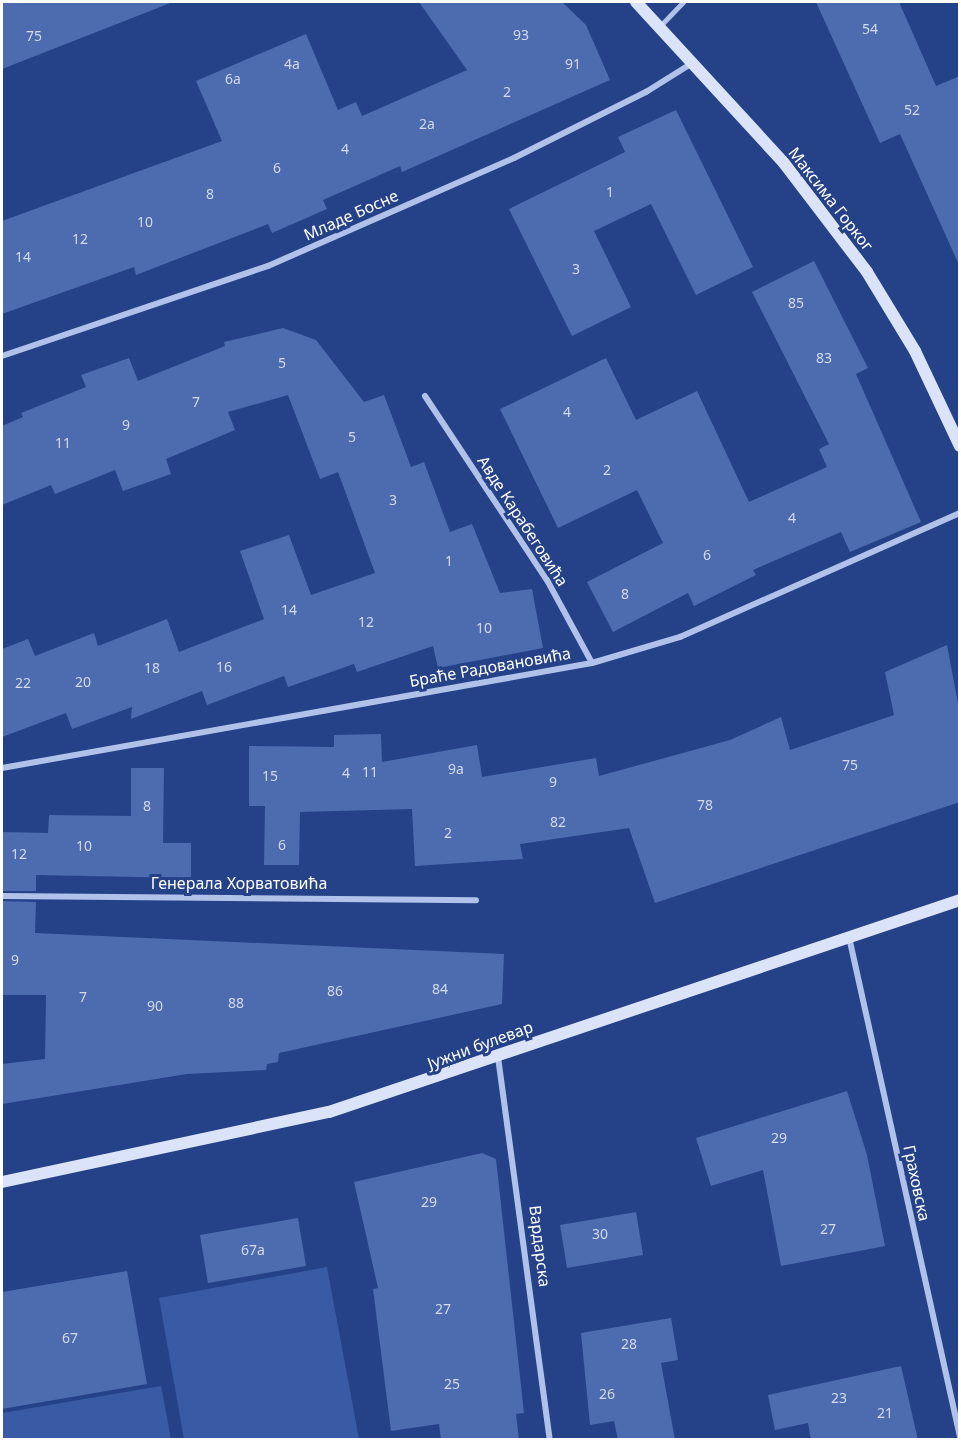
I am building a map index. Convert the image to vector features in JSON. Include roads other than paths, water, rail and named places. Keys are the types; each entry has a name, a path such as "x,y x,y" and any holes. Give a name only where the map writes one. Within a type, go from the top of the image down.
{"main road":[{"name":"Максима Горког","path":"636,2 661,25 784,163 894,312 960,446"},
{"name":"Јужни булевар","path":"2,1182 319,1115 498,1057 849,935 960,900"}],"street":[{"name":"Младе Босне","path":"2,356 268,266 514,158 646,93 695,62"},
{"name":"Авде Карабеговића","path":"425,396 547,580 592,663"},
{"name":"Браће Радовановића","path":"2,768 592,663 680,637 960,513"},
{"name":"Генерала Хорватовића","path":"2,896 476,900"},
{"name":"Граховска","path":"849,935 960,1437"},
{"name":"Вардарска","path":"498,1057 550,1440"}],"lane":[{"path":"661,25 683,2"}]}
